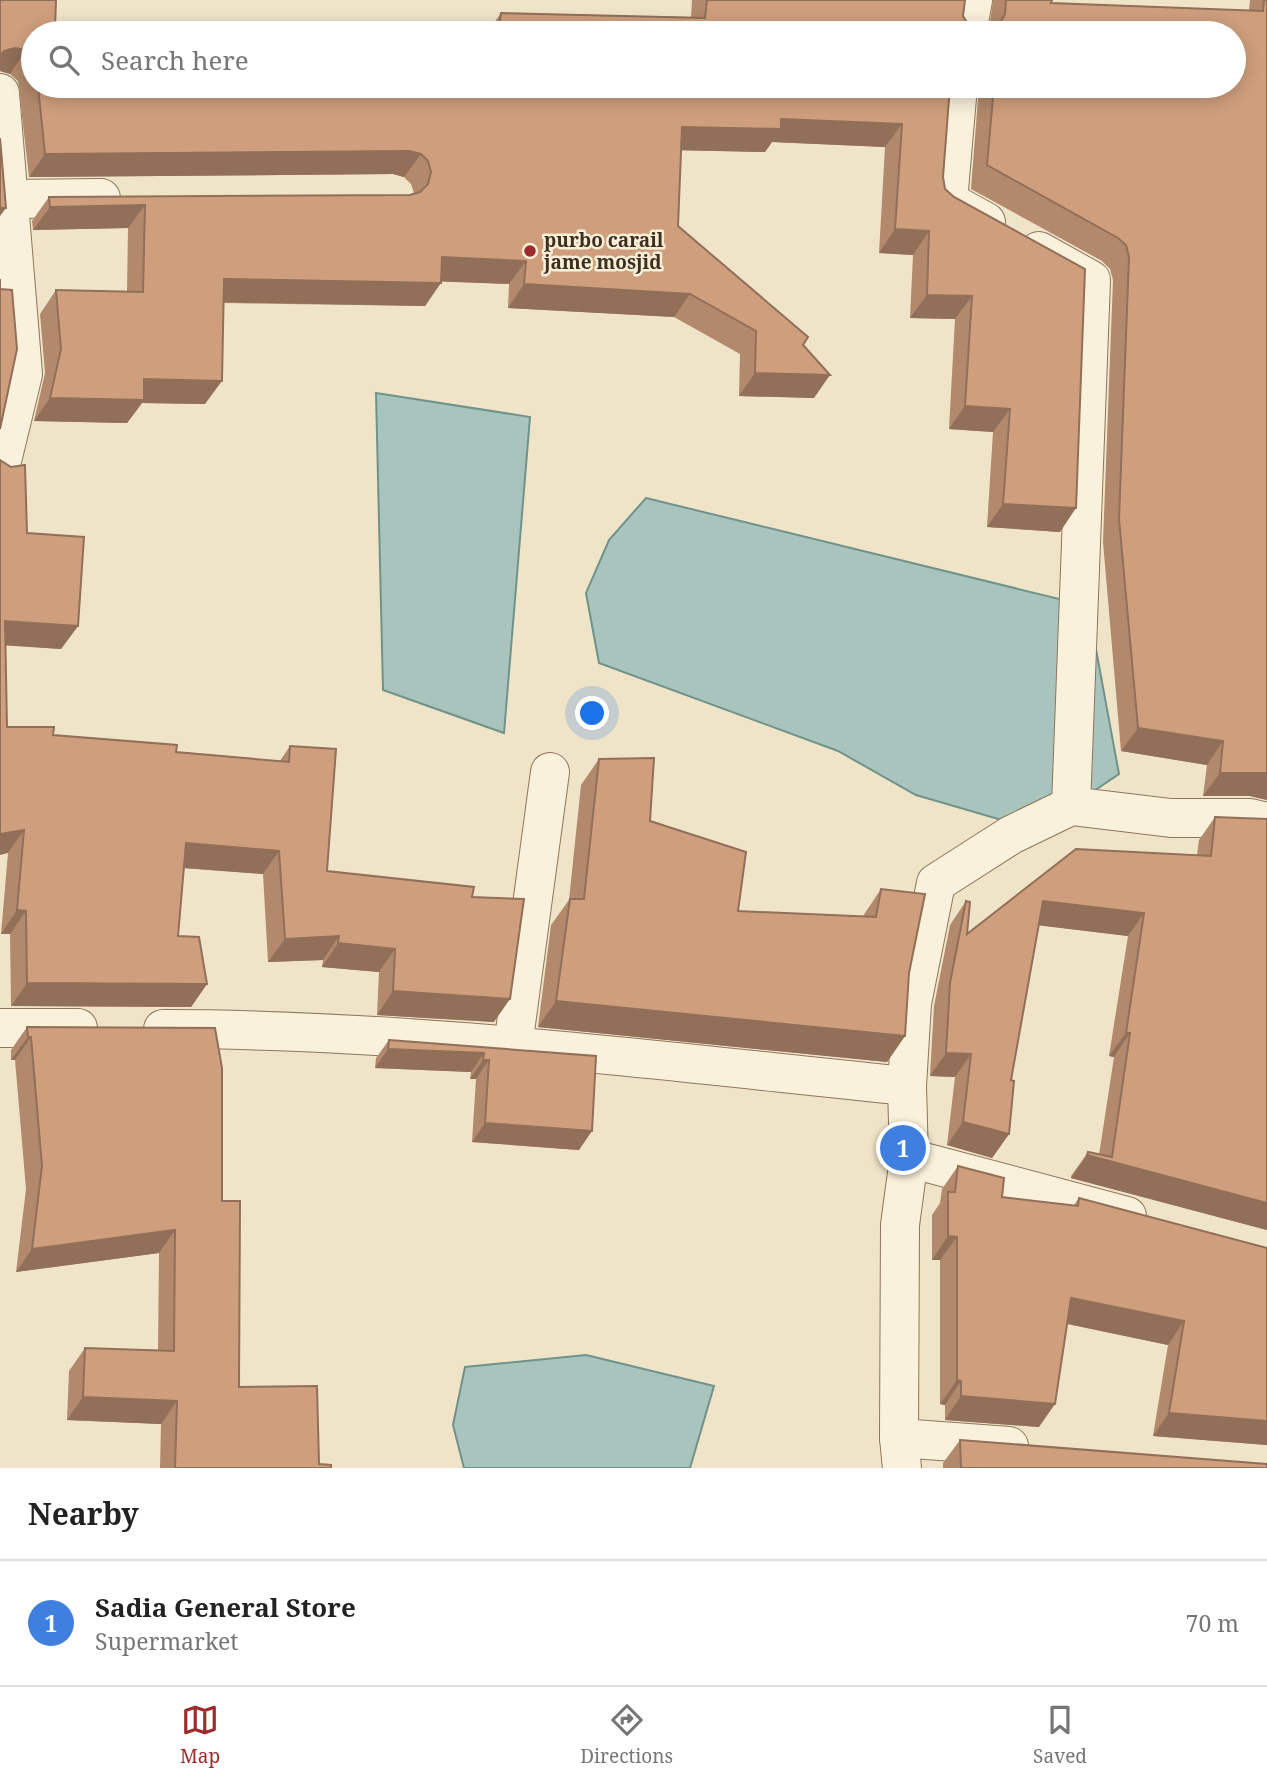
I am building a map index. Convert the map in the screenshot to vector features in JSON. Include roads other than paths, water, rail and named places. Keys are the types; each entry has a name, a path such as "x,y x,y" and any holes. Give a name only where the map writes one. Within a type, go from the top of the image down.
{"street":[{"path":"969,21 973,0"},
{"path":"0,93 23,374 0,469"},
{"path":"957,98 948,201 1091,280 1071,806"},
{"path":"8,198 132,198"},
{"path":"513,1046 550,772"},
{"path":"1049,1450 901,1453 900,1226 909,1158 907,1086 912,1003 936,883 1011,835 1071,806 1171,818 1250,818 1267,822"},
{"path":"0,1028 234,1029 513,1046 907,1086"},
{"path":"909,1158 1161,1225"}],"water":[{"path":"376,393 530,417 504,733 383,690"},
{"path":"646,498 1088,606 1119,774 1036,830 916,795 838,751 599,663 586,593 609,540"},
{"path":"586,1355 714,1386 690,1468 464,1468 453,1425 465,1367"}],"place":[{"name":"purbo carail jame mosjid","path":"530,251"},
{"name":"Sadia General Store","path":"903,1148"}]}
